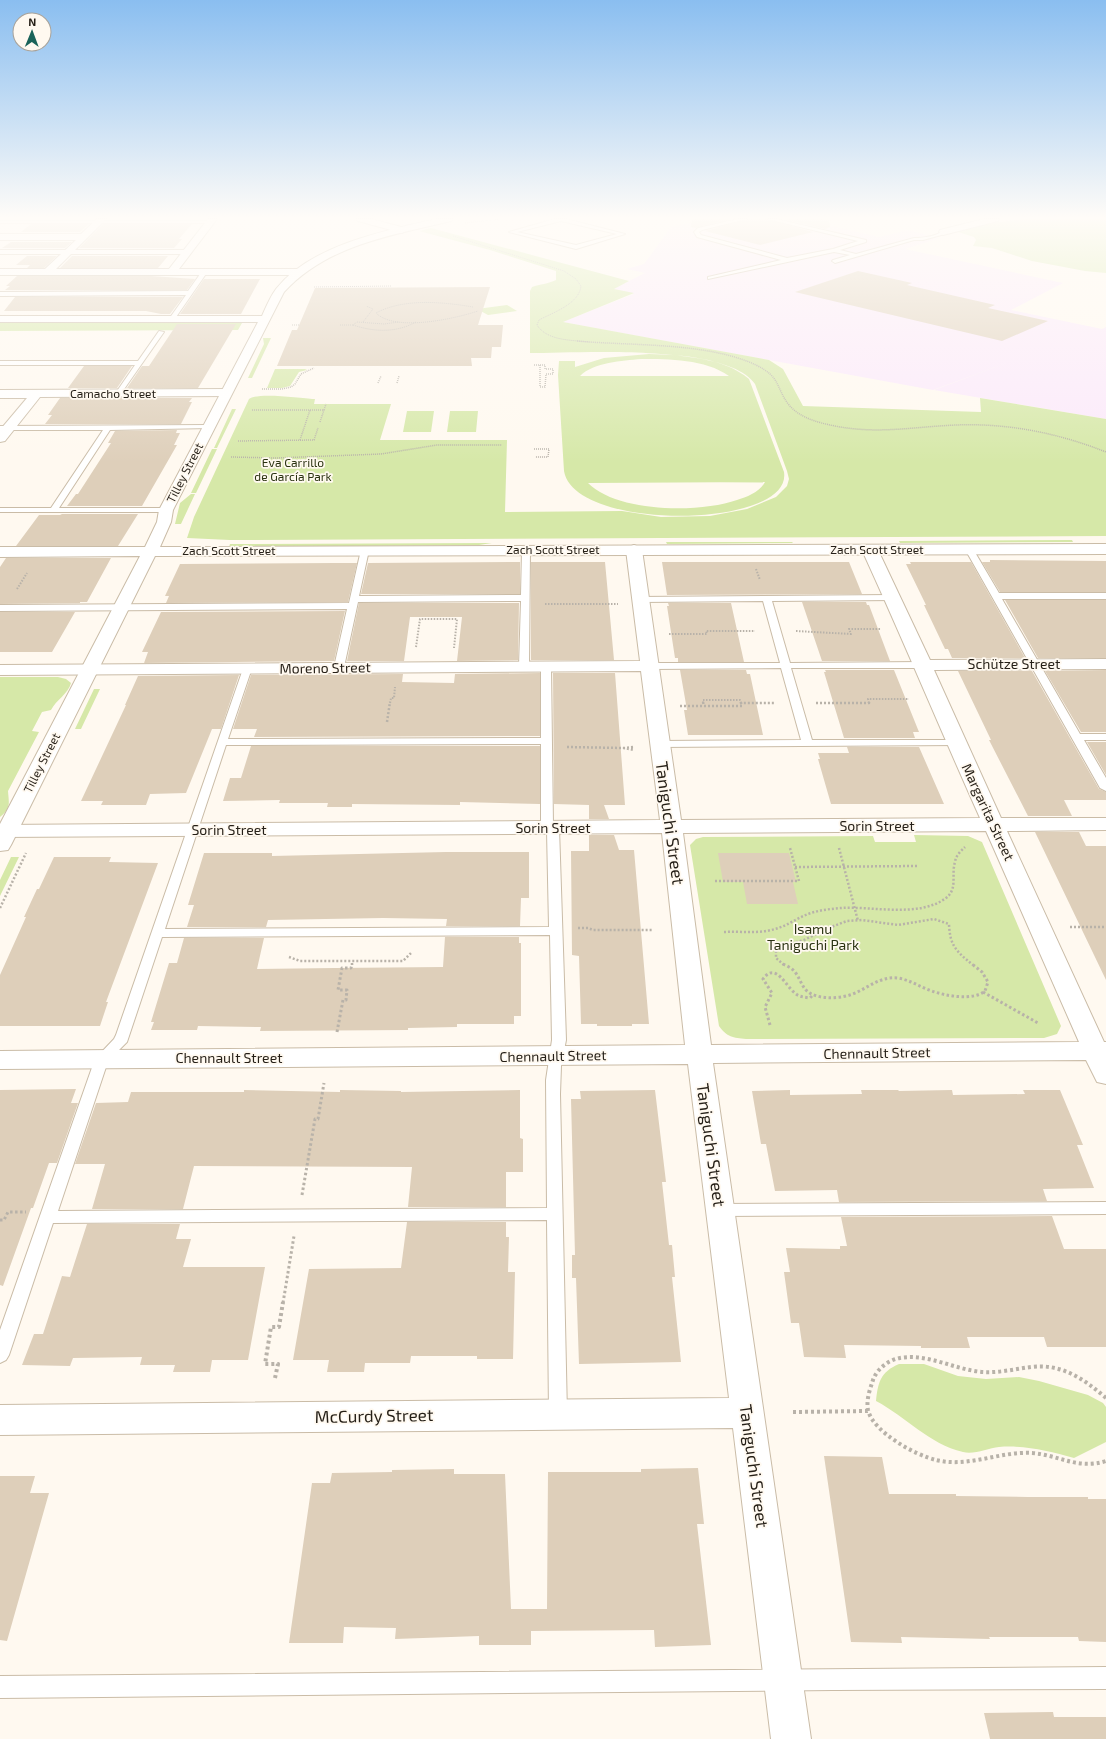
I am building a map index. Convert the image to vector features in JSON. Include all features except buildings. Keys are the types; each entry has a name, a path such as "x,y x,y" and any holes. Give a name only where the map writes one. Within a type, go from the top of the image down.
{"street":[{"name":"Tilley Street","path":"2,836 150,552 164,522 166,510 226,393 252,332 265,319 275,300"},
{"path":"0,319 265,319"},
{"path":"146,332 165,332"},
{"name":"Camacho Street","path":"0,394 226,393"},
{"path":"3,431 36,394"},
{"name":"Zach Scott Street","path":"0,552 1106,549"},
{"name":"Taniguchi Street","path":"634,550 699,1054 791,1739"},
{"name":"Margarita Street","path":"870,550 923,665 956,743 1101,1051 1106,1075"},
{"name":"Schütze Street","path":"923,665 1106,664"},
{"name":"Moreno Street","path":"0,670 650,666"},
{"name":"Sorin Street","path":"2,836 193,830 1106,824"},
{"name":"Chennault Street","path":"0,1060 1101,1051"},
{"name":"McCurdy Street","path":"0,1420 748,1413"}],"lane":[{"path":"172,319 184,300"},
{"path":"118,394 165,332"},
{"path":"0,363 140,363"},
{"path":"53,510 108,428"},
{"path":"3,431 108,428 208,428"},
{"path":"0,510 166,510"},
{"path":"969,549 1106,788"},
{"path":"339,667 366,550"},
{"path":"524,666 526,550"},
{"path":"996,596 1106,596"},
{"path":"641,599 892,598"},
{"path":"767,599 807,743"},
{"path":"0,608 121,608 525,601"},
{"path":"650,666 923,665"},
{"path":"546,666 546,741 559,1040 554,1056 554,1214 558,1414"},
{"path":"0,1355 102,1059 120,1042 247,668"},
{"path":"1077,737 1106,737"},
{"path":"223,742 546,741"},
{"path":"659,744 956,743"},
{"path":"158,933 555,929"},
{"path":"720,1210 1106,1208"},
{"path":"48,1217 554,1214"},
{"path":"0,1687 1106,1678"}],"path":[{"path":"575,300 539,320 537,325 539,330 550,336 584,341 695,350 742,360 761,368 775,378 781,387 787,402 793,409 814,420 834,426 881,431 964,425 1021,428 1057,435 1106,452"},
{"path":"362,322 371,312 413,304 447,304 473,307"},
{"path":"366,306 372,308 371,312"},
{"path":"377,312 377,315 380,317 417,322 451,319 478,311"},
{"path":"353,325 357,322 384,324 402,321"},
{"path":"340,325 353,325 366,329 390,329 410,326 417,322"},
{"path":"292,325 299,325"},
{"path":"534,365 540,365 545,365 545,369 553,369 553,374 546,374 545,388 540,387 540,365"},
{"path":"262,389 282,389 291,387 295,384 301,374 314,368"},
{"path":"378,384 381,376"},
{"path":"397,383 399,376"},
{"path":"320,422 326,404"},
{"path":"252,410 324,410"},
{"path":"300,440 310,410"},
{"path":"238,441 314,440 318,428"},
{"path":"231,457 276,458 381,454 437,445 502,445"},
{"path":"534,449 548,449 548,457 534,457"},
{"path":"308,456 310,452"},
{"path":"14,594 28,572"},
{"path":"525,601 618,604"},
{"path":"416,648 420,620 457,619 454,655"},
{"path":"387,722 391,698 394,698 395,686"},
{"path":"704,706 703,700 740,700 741,703"},
{"path":"562,747 633,748"},
{"path":"838,847 858,921"},
{"path":"724,932 772,930 789,924 809,914 854,906 896,909 926,906 941,900 952,892 954,885 954,861 957,853 965,847"},
{"path":"715,882 799,882 790,848"},
{"path":"0,908 28,850"},
{"path":"795,867 918,866"},
{"path":"934,919 949,924 950,939 957,952 982,972 988,982 986,990 983,992 974,996 946,995 908,980 886,978 876,981 851,995 829,997 812,995 805,991 801,986 794,970 777,960 775,957 776,950 784,945 800,942 810,938 840,923 858,921 898,925 913,924 923,920 934,919"},
{"path":"1070,927 1106,926"},
{"path":"555,929 588,928 593,930 653,930"},
{"path":"289,957 300,961 403,961 416,947"},
{"path":"337,1033 342,1000 346,1000 347,990 338,990 342,968 351,968 352,962"},
{"path":"770,1025 766,1007 772,993 763,979 766,975 776,973 782,976 789,989 799,996 810,998 812,995"},
{"path":"983,992 1038,1023"},
{"path":"302,1197 324,1083"},
{"path":"0,1220 4,1220 8,1212 33,1212"},
{"path":"275,1378 278,1364 265,1364 271,1327 279,1327 294,1236"},
{"path":"1106,1398 1079,1378 1064,1370 1050,1366 1038,1365 1003,1372 982,1372 913,1357 891,1361 874,1376 870,1388 868,1411 877,1426 891,1437 926,1457 964,1461 1004,1454 1025,1453 1046,1454 1081,1466 1098,1464 1106,1461"},
{"path":"793,1412 868,1411"}],"shaded area":[{"path":"618,300 1030,300 1011,310 1102,329 1106,327 1106,419 934,390 1066,341 933,390 562,322"}],"green space":[{"name":"Eva Carrillo de García Park","path":"530,300 616,300 563,322 769,360 783,369 803,406 981,412 980,398 1106,419 1106,536 230,540 187,538 194,517 249,399 261,396 315,399 314,404 391,404 380,440 507,440 505,512 622,511 661,517 710,516 747,509 776,497 787,486 789,479 787,471 755,384 740,371 715,362 684,356 650,353 530,353"},
{"path":"507,305 517,311 488,315 477,309"},
{"path":"0,321 242,323 238,330 0,331"},
{"path":"263,338 271,338 252,378 248,378 264,344"},
{"path":"649,354 675,355 715,362 739,372 749,379 784,472 778,491 755,504 721,513 681,516 640,513 604,505 577,491 564,471 558,375 559,361 575,361 575,367 604,358","holes":["641,359 663,359 698,363 719,370 729,376 580,376 586,371 600,365","765,482 757,491 749,496 737,500 702,507 682,508 660,508 619,500 601,493 588,483"]},
{"path":"275,369 307,370 299,372 290,386 282,388 267,388"},
{"path":"232,409 236,409 217,448 214,448"},
{"path":"407,411 434,411 431,432 403,432"},
{"path":"450,411 478,411 476,432 447,432"},
{"path":"212,449 217,449 196,493 191,493"},
{"path":"191,494 195,494 181,524 175,524 180,503"},
{"path":"1072,540 1073,542 900,543 899,541"},
{"path":"666,542 792,542 793,543 667,544"},
{"path":"492,543 479,545 229,547 230,544"},
{"path":"0,677 58,677 66,679 71,683 51,710 42,712 32,731 39,732 8,791 8,808 0,817"},
{"path":"94,689 100,689 81,729 75,729"},
{"name":"Isamu Taniguchi Park","path":"914,835 968,836 982,842 1061,1026 1057,1034 1044,1038 746,1039 734,1037 725,1033 719,1026 690,845 696,839 703,837 873,836 875,842 916,842"},
{"path":"11,857 19,857 0,896 0,880"},
{"path":"899,1364 924,1364 958,1376 986,1379 1019,1377 1088,1395 1103,1403 1106,1407 1106,1442 1074,1458 1046,1451 1018,1447 999,1447 972,1453 951,1448 928,1437 887,1407 876,1401 879,1383 884,1374"}]}
